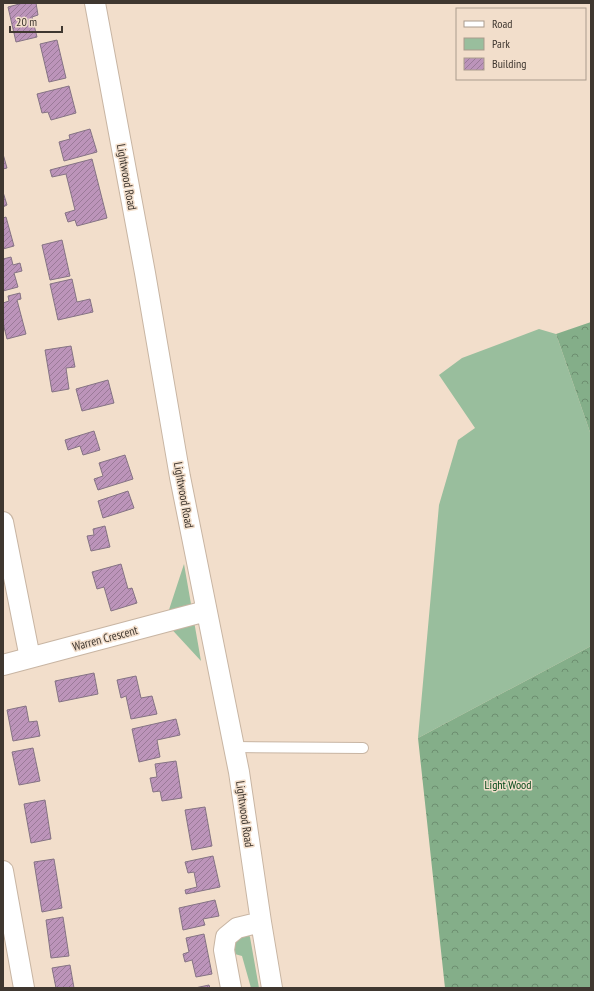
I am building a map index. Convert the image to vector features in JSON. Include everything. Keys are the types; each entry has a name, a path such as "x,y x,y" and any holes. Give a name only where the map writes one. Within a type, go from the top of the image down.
{"street":[{"name":"Lightwood Road","path":"95,3 180,477 234,747 272,988"},
{"path":"3,522 30,658"},
{"name":"Warren Crescent","path":"3,665 206,612"},
{"path":"3,871 24,988"},
{"path":"231,988 224,950 226,937 237,928 261,922"}],"lane":[{"path":"234,747 363,748"}],"green space":[{"path":"591,322 591,435 556,334"},
{"path":"539,329 556,334 591,435 591,646 418,738 439,505 458,440 475,428 439,375 462,358"},
{"path":"184,564 201,661 165,622"},
{"name":"Light Wood","path":"591,646 591,988 445,988 418,738"},
{"path":"246,930 250,937 259,988 251,988 242,956 231,953 231,940"}],"building":[{"path":"23,3 36,3 38,15 32,17 37,37 16,42 8,7"},
{"path":"57,40 66,78 49,82 40,44"},
{"path":"69,86 76,113 51,120 48,112 42,113 37,94"},
{"path":"90,129 97,152 64,161 59,142 70,139 69,135"},
{"path":"3,154 7,168 3,169"},
{"path":"92,159 107,218 77,226 75,220 68,222 65,213 75,210 66,174 52,177 50,170"},
{"path":"3,192 7,205 3,207"},
{"path":"6,217 14,246 3,249 3,218"},
{"path":"62,240 70,276 50,280 42,245"},
{"path":"11,257 13,265 20,263 22,271 14,273 18,287 3,291 3,259"},
{"path":"72,279 77,302 90,299 93,312 58,320 50,284"},
{"path":"20,293 21,299 17,300 26,334 7,339 3,323 3,303 9,301 8,296"},
{"path":"71,346 75,367 66,368 69,389 52,392 45,350"},
{"path":"108,380 114,403 82,411 76,389"},
{"path":"94,431 100,450 83,455 80,446 68,450 65,440"},
{"path":"125,455 133,479 98,490 94,479 103,476 99,463"},
{"path":"128,491 134,508 103,518 98,501"},
{"path":"105,526 110,547 91,551 87,536 94,535 93,529"},
{"path":"121,564 128,589 132,588 137,603 111,611 104,587 97,589 92,572"},
{"path":"94,673 98,694 59,702 55,681"},
{"path":"136,676 141,698 152,696 157,714 131,719 126,696 121,698 117,680"},
{"path":"26,706 29,722 37,721 40,736 13,741 7,710"},
{"path":"176,719 180,735 157,740 160,757 139,762 132,729"},
{"path":"33,748 40,781 19,785 12,752"},
{"path":"176,761 182,798 162,801 160,791 153,792 150,778 157,777 155,764"},
{"path":"45,800 51,839 31,843 24,804"},
{"path":"205,807 212,846 192,850 185,810"},
{"path":"213,856 220,887 186,894 185,890 197,887 194,872 188,873 185,862"},
{"path":"54,859 62,908 42,912 34,862"},
{"path":"215,900 219,916 203,919 205,925 183,930 179,908"},
{"path":"63,917 69,956 51,958 46,920"},
{"path":"204,934 212,974 196,977 192,960 185,962 183,954 189,952 186,938"},
{"path":"70,965 74,988 56,988 52,968"},
{"path":"209,985 210,988 195,988"}]}
